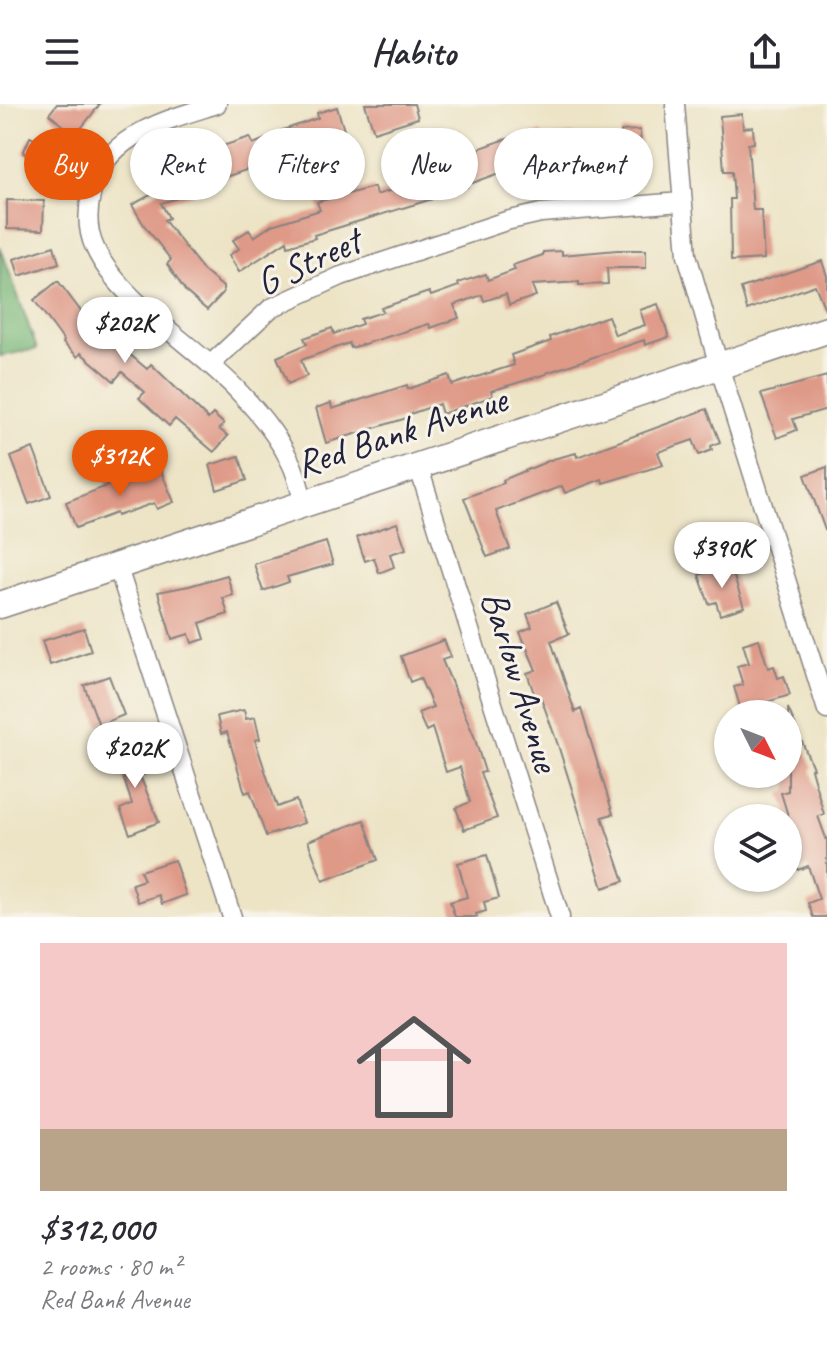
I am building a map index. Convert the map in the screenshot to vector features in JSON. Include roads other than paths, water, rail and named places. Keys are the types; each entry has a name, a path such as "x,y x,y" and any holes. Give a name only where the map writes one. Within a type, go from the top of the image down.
{"street":[{"path":"217,104 146,127 117,148 93,181 87,214 94,246 106,268 141,305 240,392 292,464 304,503"},
{"path":"675,104 687,255 827,710"},
{"name":"G Street","path":"210,365 271,308 341,276 506,221 541,213 682,202"},
{"name":"Red Bank Avenue","path":"0,605 827,330"},
{"name":"Barlow Avenue","path":"418,465 560,917"},
{"path":"117,565 232,917"}]}
